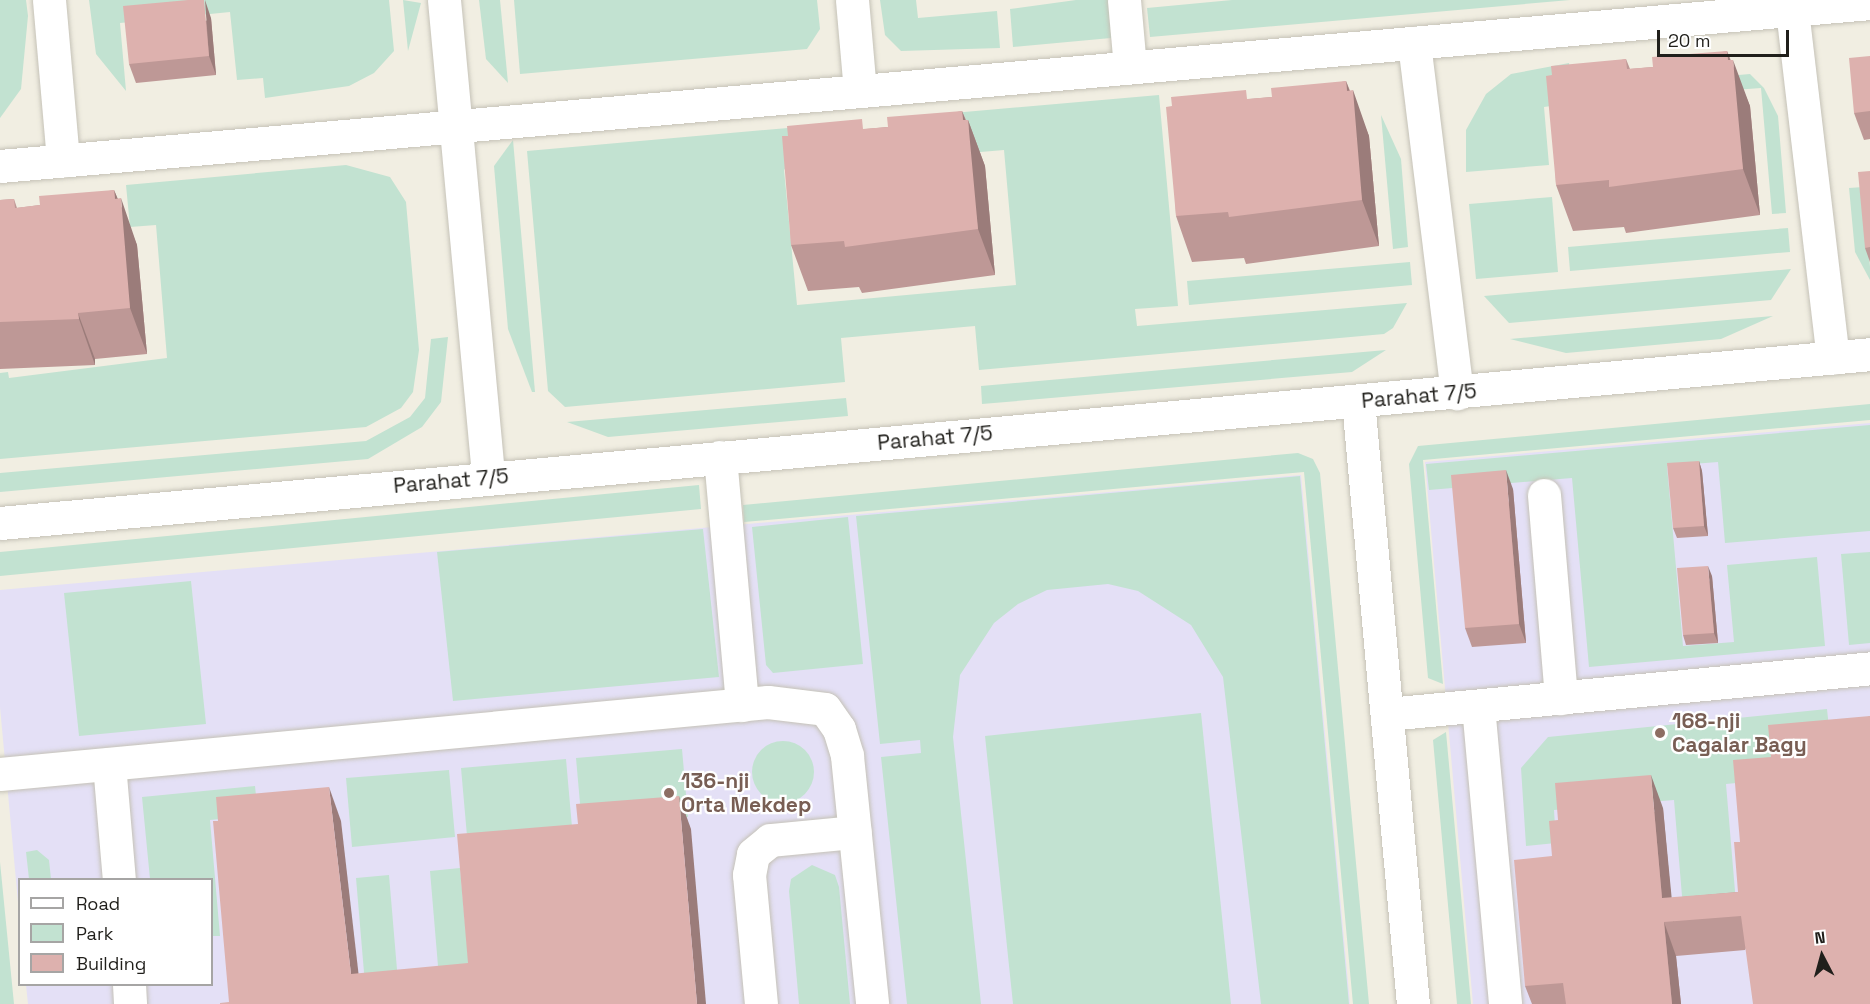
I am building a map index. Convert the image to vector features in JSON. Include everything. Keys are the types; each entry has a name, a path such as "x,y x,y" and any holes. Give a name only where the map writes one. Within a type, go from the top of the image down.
{"street":[{"path":"49,0 63,160"},
{"path":"444,0 488,477"},
{"path":"852,0 860,92"},
{"path":"1124,0 1130,68"},
{"path":"0,166 1870,3"},
{"path":"1792,10 1833,358"},
{"path":"1414,43 1457,393"},
{"name":"Parahat 7/5","path":"0,523 488,477 1457,393 1870,354"},
{"path":"1358,401 1413,1004"},
{"path":"720,457 742,705"},
{"path":"1544,495 1561,698"},
{"path":"1387,714 1870,668"},
{"path":"0,774 742,705 801,702 825,709 839,729 847,756 872,1004"},
{"path":"1478,706 1505,1004"},
{"path":"109,764 119,878"},
{"path":"761,1004 749,875 753,854 770,840 855,832"},
{"path":"129,986 130,1004"}],"shaded area":[{"name":"168-nji Cagalar Bagy","path":"1870,423 1870,1004 1473,1004 1425,462"},
{"name":"136-nji Orta Mekdep","path":"1301,475 1350,1004 28,1004 26,986 213,986 213,878 18,878 18,902 0,707 0,590"}],"green space":[{"path":"0,0 26,0 28,16 21,89 0,118"},
{"path":"89,0 389,0 394,51 374,73 349,86 265,98 263,78 237,80 230,12 120,23 126,91 96,54"},
{"path":"403,0 421,3 408,51"},
{"path":"479,0 500,0 508,83 486,59"},
{"path":"514,0 817,0 820,29 807,49 520,74"},
{"path":"880,0 916,0 918,18 997,11 1000,48 901,51 885,35"},
{"path":"1076,0 1108,0 1111,38 1013,47 1010,9"},
{"path":"1232,0 1570,0 1150,37 1147,8"},
{"path":"1569,63 1572,103 1544,107 1549,165 1466,172 1466,130 1486,94 1511,74"},
{"path":"1750,74 1764,88 1778,116 1786,213 1772,214 1761,88 1695,93 1693,79"},
{"path":"1159,95 1178,306 1135,309 1137,326 1407,303 1393,328 1384,334 979,370 975,326 841,338 845,382 565,407 548,391 527,151 822,125 784,170 797,305 1016,285 1004,150 957,154 953,113"},
{"path":"1381,115 1401,159 1408,247 1393,249"},
{"path":"513,140 535,392 532,392 508,329 494,166"},
{"path":"346,165 390,177 406,202 419,350 413,392 401,408 366,427 0,459 0,373 8,372 9,378 167,358 156,225 130,227 126,185"},
{"path":"1863,187 1870,280 1855,252 1849,188"},
{"path":"1552,197 1558,272 1476,279 1469,204"},
{"path":"1788,228 1790,252 1570,271 1568,247"},
{"path":"1410,262 1412,285 1189,305 1187,281"},
{"path":"1791,269 1771,300 1509,323 1484,296"},
{"path":"1773,316 1721,339 1566,353 1510,339"},
{"path":"448,337 441,402 422,427 368,459 0,492 0,473 366,441 410,417 425,398 431,339"},
{"path":"1386,350 1352,372 982,404 981,386"},
{"path":"846,398 848,416 608,437 567,422"},
{"path":"1870,404 1870,420 1423,460 1443,684 1428,678 1409,464 1418,446"},
{"path":"1870,425 1870,531 1725,543 1718,462 1667,466 1683,646 1734,642 1727,565 1817,557 1825,646 1589,667 1572,478 1429,490 1426,464"},
{"path":"1298,453 1313,459 1320,473 1369,1004 1353,1004 1304,472 744,522 743,505"},
{"path":"1300,476 1349,1004 1261,1004 1223,677 1191,625 1138,591 1108,584 1047,590 1018,604 994,623 960,675 953,737 981,1004 907,1004 881,757 921,753 920,740 880,744 856,516"},
{"path":"699,485 701,509 0,576 0,552"},
{"path":"848,517 863,664 773,673 766,665 752,527"},
{"path":"703,529 719,677 453,701 437,552"},
{"path":"1870,552 1870,643 1849,645 1841,554"},
{"path":"191,581 206,724 79,736 64,593"},
{"path":"1827,709 1831,747 1778,779 1726,784 1737,915 1684,920 1674,800 1554,810 1556,843 1526,846 1521,768 1548,737"},
{"path":"1201,713 1231,1004 1013,1004 985,736"},
{"path":"1446,732 1471,1004 1457,1004 1433,740"},
{"path":"777,741 789,741 805,750 812,760 814,772 812,784 805,794 789,803 777,803 766,798 757,789 752,778 752,766 757,755 766,746"},
{"path":"682,749 688,817 582,826 576,758"},
{"path":"566,759 572,827 467,836 461,768"},
{"path":"449,770 455,837 352,847 346,778"},
{"path":"255,786 258,815 210,820 220,936 213,936 213,878 150,878 142,797"},
{"path":"37,850 49,860 51,878 29,878 26,852"},
{"path":"0,862 14,1004 0,1004"},
{"path":"812,865 835,875 839,887 850,1004 799,1004 789,891 791,879"},
{"path":"460,868 471,987 440,990 430,871"},
{"path":"389,875 399,993 366,996 356,878"}],"building":[{"path":"204,0 209,56 129,64 123,6"},
{"path":"1727,51 1728,60 1733,60 1743,169 1609,187 1609,180 1556,185 1546,76 1552,75 1551,66 1626,59 1627,69 1653,67 1652,57"},
{"path":"1870,56 1870,111 1854,113 1849,58"},
{"path":"1346,81 1347,91 1353,90 1362,200 1229,217 1228,212 1176,216 1166,107 1172,106 1171,97 1246,90 1247,99 1272,97 1271,88"},
{"path":"962,111 963,120 968,120 978,229 845,247 844,241 791,245 782,136 788,136 787,126 862,119 863,129 888,127 887,117"},
{"path":"1870,171 1870,247 1865,248 1858,172"},
{"path":"114,190 115,199 121,198 130,308 78,313 79,319 0,322 0,200 14,199 15,208 40,205 39,196"},
{"path":"1699,461 1704,526 1673,528 1667,463"},
{"path":"1506,470 1519,624 1465,628 1451,475"},
{"path":"1708,566 1714,633 1683,635 1677,568"},
{"path":"1870,716 1870,1004 1753,1004 1741,916 1664,922 1672,1004 1566,1004 1563,983 1525,986 1514,860 1552,856 1549,821 1558,820 1555,783 1651,775 1662,898 1738,892 1734,842 1740,842 1733,760 1771,757 1768,725"},
{"path":"329,787 351,974 468,963 457,834 578,824 576,804 679,796 697,1004 220,1004 229,1002 213,821 218,821 216,797"}],"place":[{"name":"168-nji Cagalar Bagy","path":"1660,733"},
{"name":"136-nji Orta Mekdep","path":"669,793"}]}
